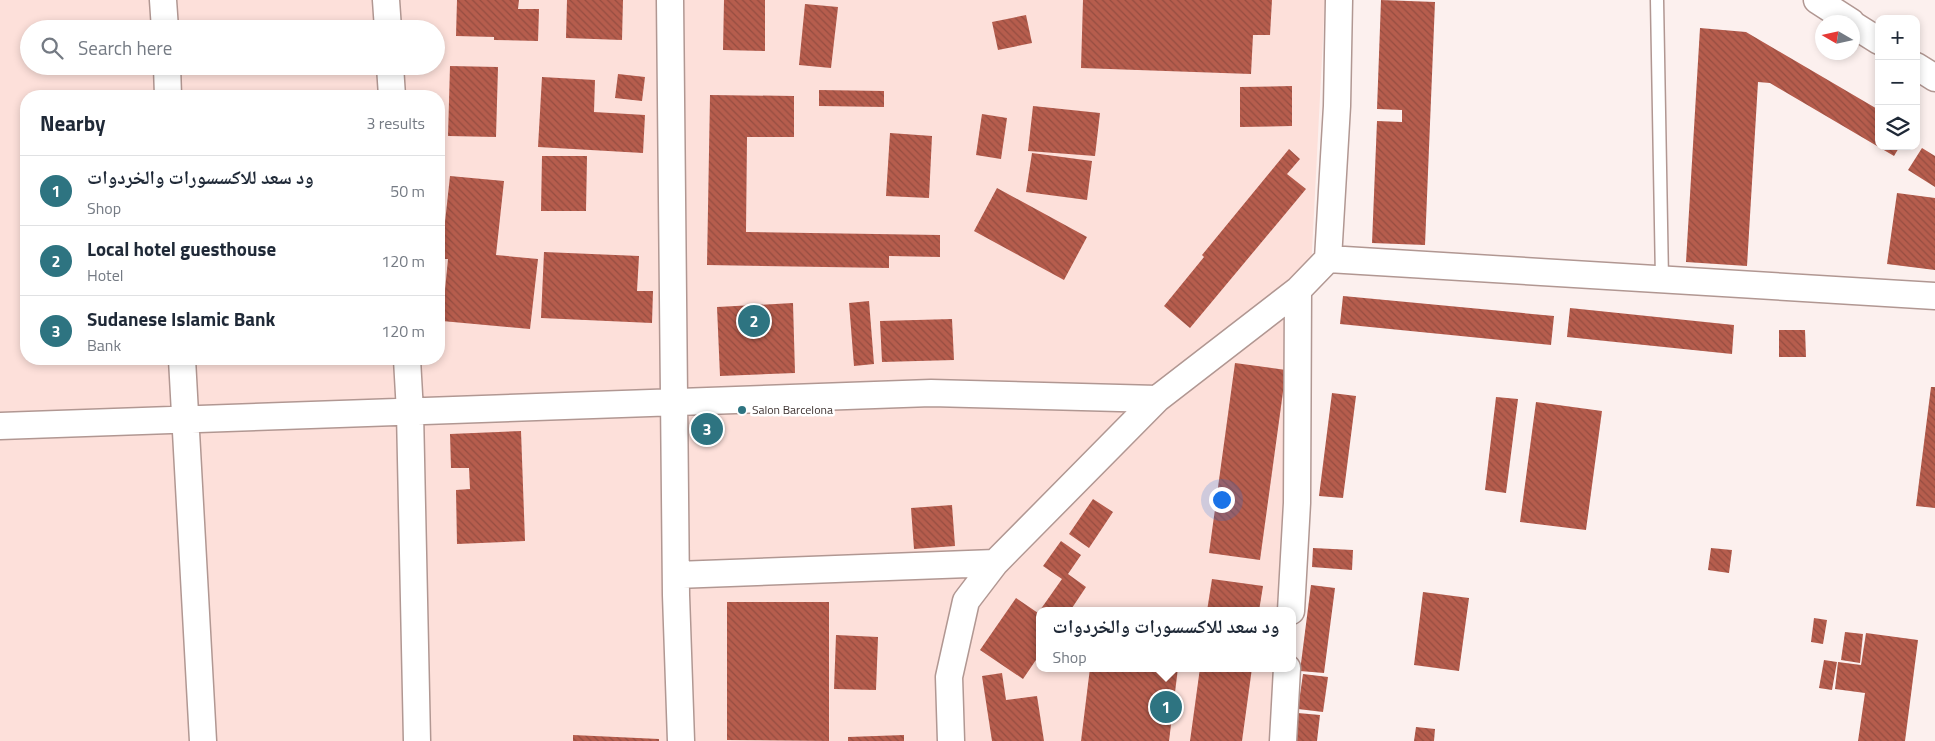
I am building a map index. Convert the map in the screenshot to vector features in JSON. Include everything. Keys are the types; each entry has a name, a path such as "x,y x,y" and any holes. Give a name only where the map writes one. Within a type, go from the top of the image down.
{"street":[{"path":"163,0 164,20"},
{"path":"386,0 387,20"},
{"path":"670,0 676,574 681,741"},
{"path":"951,741 948,677 966,601 995,563 1157,399 1298,290 1328,258 1338,106 1339,0"},
{"path":"1817,0 1840,15"},
{"path":"1860,28 1875,38"},
{"path":"1920,69 1935,78"},
{"path":"167,75 168,90"},
{"path":"391,75 392,90"},
{"path":"1328,258 1935,296"},
{"path":"1291,607 1297,503 1298,290"},
{"path":"182,365 204,741"},
{"path":"407,365 417,741"},
{"path":"0,426 930,393 1157,399"},
{"path":"676,574 995,563"},
{"path":"1283,741 1287,672"}],"lane":[{"path":"1657,0 1662,280"}],"shaded area":[{"path":"0,0 1325,0 1294,607 1036,607 1036,672 1291,672 1287,741 0,741"}],"building":[{"path":"457,0 519,0 518,9 539,9 538,41 494,40 494,37 456,36"},
{"path":"567,0 623,0 622,40 566,38"},
{"path":"724,0 765,0 765,51 723,50"},
{"path":"1083,0 1272,0 1270,35 1253,35 1251,74 1081,68"},
{"path":"1381,0 1435,2 1425,245 1372,243 1377,121 1402,122 1402,110 1377,109"},
{"path":"805,4 838,7 831,68 799,65"},
{"path":"1026,15 1032,43 998,50 992,22"},
{"path":"1700,28 1746,32 1875,108 1875,145 1770,83 1758,82 1747,266 1686,262"},
{"path":"450,66 498,67 496,137 448,136"},
{"path":"618,74 645,77 642,101 615,98"},
{"path":"542,77 595,80 594,112 645,115 643,153 538,147"},
{"path":"1292,86 1292,126 1240,127 1240,87"},
{"path":"819,90 884,91 884,107 819,106"},
{"path":"710,95 794,96 794,137 747,137 746,232 940,235 940,257 889,256 889,268 707,265"},
{"path":"1033,106 1100,113 1095,156 1028,151"},
{"path":"982,114 1007,118 1001,159 976,155"},
{"path":"890,133 932,136 929,198 886,196"},
{"path":"1922,148 1935,156 1935,187 1908,170"},
{"path":"1289,149 1300,159 1287,174 1306,189 1190,328 1164,306 1204,257 1202,255"},
{"path":"1884,150 1898,150 1894,156"},
{"path":"1032,153 1092,161 1087,200 1026,192"},
{"path":"542,156 587,156 586,211 541,211"},
{"path":"450,176 504,181 496,255 538,259 530,329 445,321 445,290 448,259 445,259 445,222"},
{"path":"997,188 1087,237 1064,280 974,231"},
{"path":"1897,193 1935,198 1935,270 1887,264"},
{"path":"544,252 639,256 637,291 653,291 652,323 541,318"},
{"path":"1343,296 1554,316 1551,345 1340,324"},
{"path":"869,301 874,364 854,366 849,303"},
{"path":"793,303 795,373 720,376 717,307"},
{"path":"1570,308 1734,325 1732,354 1567,337"},
{"path":"952,319 954,360 882,362 880,321"},
{"path":"1779,330 1805,330 1806,357 1779,357"},
{"path":"1235,363 1286,370 1260,560 1209,553"},
{"path":"1931,387 1935,387 1935,508 1916,506"},
{"path":"1332,393 1356,396 1343,498 1319,496"},
{"path":"1496,397 1518,399 1506,493 1485,490"},
{"path":"1536,402 1602,411 1586,530 1520,522"},
{"path":"521,431 525,541 457,544 456,490 470,489 469,468 451,468 450,434"},
{"path":"1093,499 1113,512 1089,548 1069,534"},
{"path":"952,505 955,546 914,549 911,508"},
{"path":"1061,541 1081,555 1068,574 1086,587 1073,607 1042,607 1062,579 1043,566"},
{"path":"1313,548 1353,550 1352,570 1312,567"},
{"path":"1711,548 1732,550 1729,573 1708,570"},
{"path":"1212,579 1263,586 1260,607 1208,607"},
{"path":"1311,585 1335,588 1324,673 1300,671"},
{"path":"1423,592 1469,598 1459,671 1414,665"},
{"path":"1016,598 1036,612 1036,660 1023,679 980,650"},
{"path":"727,602 829,602 829,741 727,740"},
{"path":"1814,618 1827,620 1823,644 1811,642"},
{"path":"1845,632 1863,634 1860,663 1841,660"},
{"path":"1866,633 1918,640 1905,741 1858,741 1865,693 1835,689 1838,662 1861,665"},
{"path":"836,635 878,637 876,690 834,689"},
{"path":"1824,660 1837,662 1832,690 1819,688"},
{"path":"1090,672 1178,672 1169,741 1081,741"},
{"path":"1199,672 1251,672 1242,741 1190,741"},
{"path":"1002,673 1006,700 1037,696 1044,741 992,741 982,676"},
{"path":"1303,674 1328,677 1323,712 1298,709"},
{"path":"1298,713 1320,715 1317,741 1295,741"},
{"path":"1416,727 1435,729 1434,741 1414,741"},
{"path":"573,735 659,739 659,741 573,741"},
{"path":"904,735 904,741 848,741 848,737"}],"place":[{"name":"Local hotel guesthouse","path":"754,321"},
{"name":"Salon Barcelona","path":"742,410"},
{"name":"Sudanese Islamic Bank","path":"707,429"},
{"name":"ود سعد للاكسسورات والخردوات","path":"1166,707"}]}
